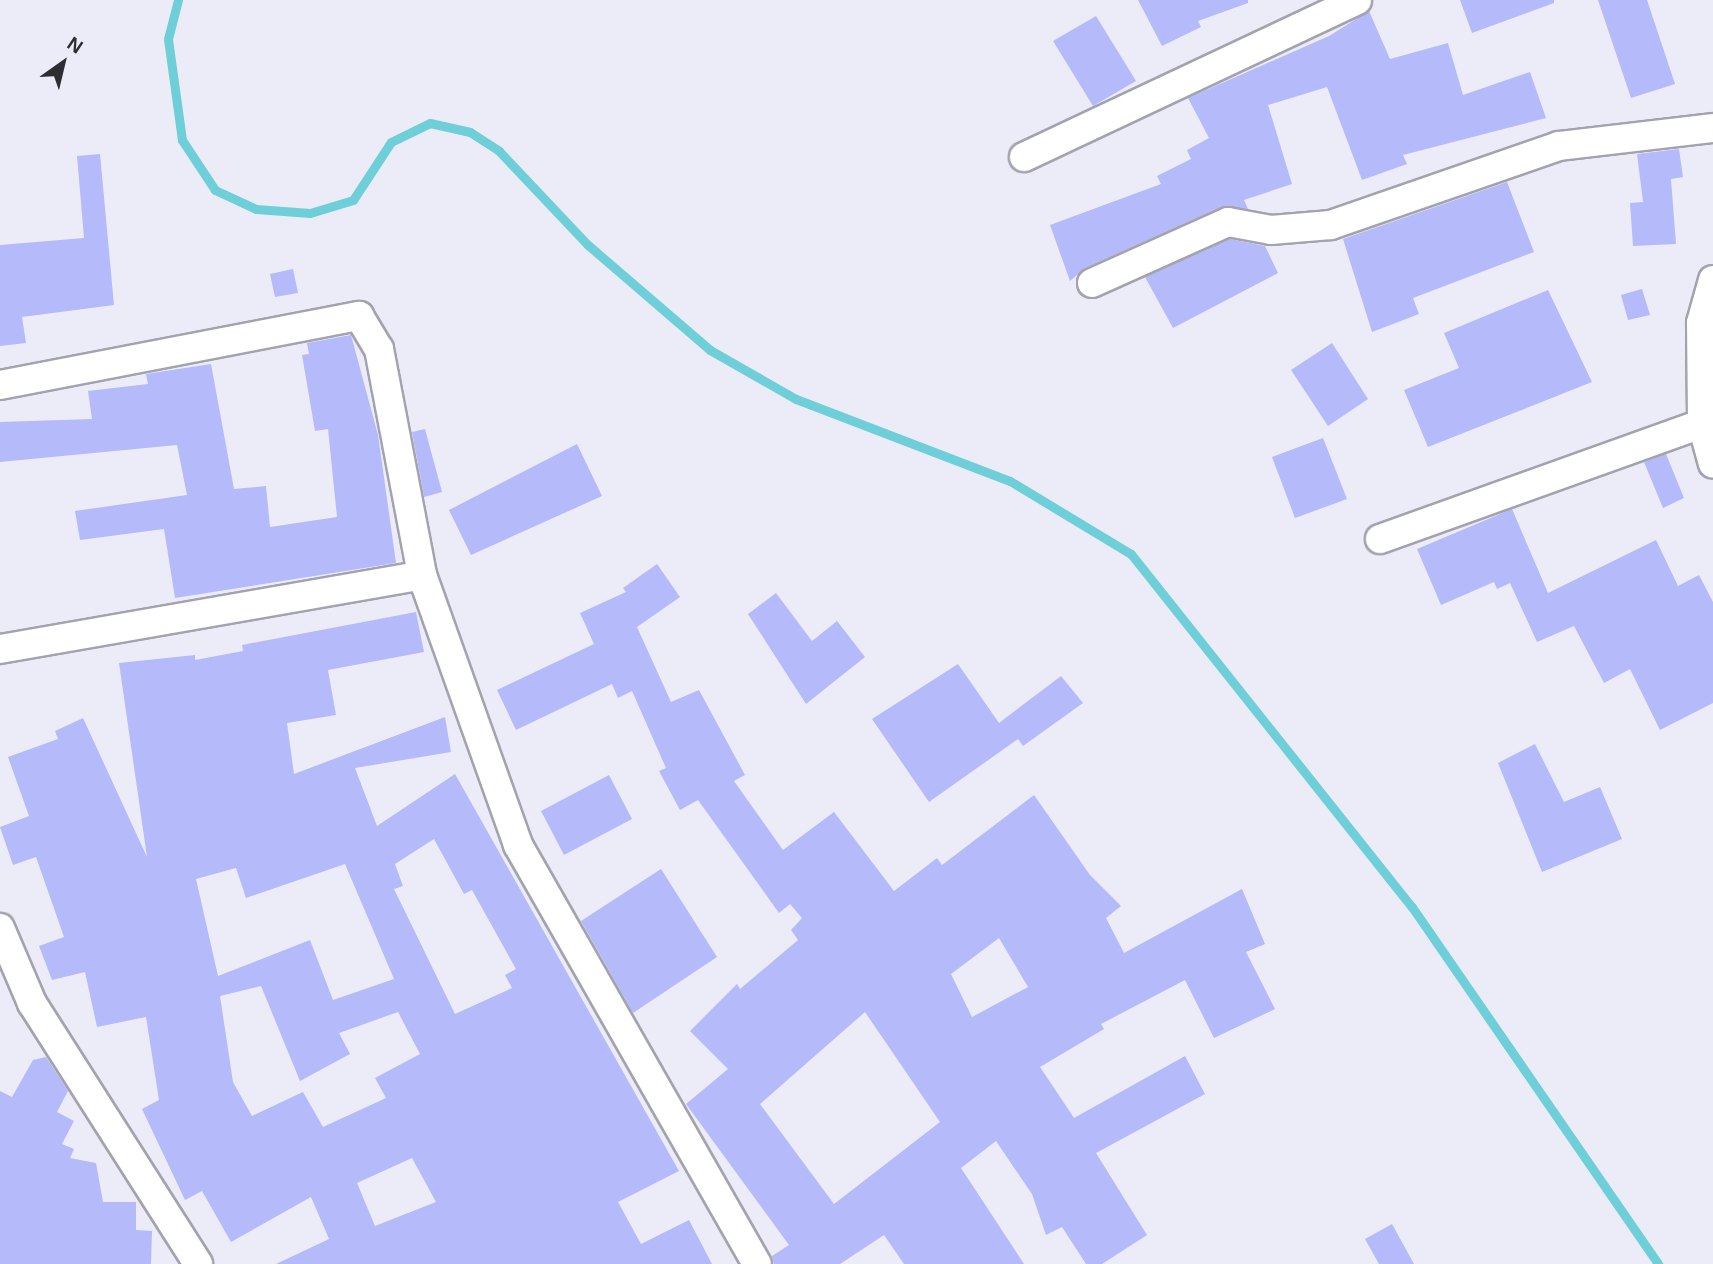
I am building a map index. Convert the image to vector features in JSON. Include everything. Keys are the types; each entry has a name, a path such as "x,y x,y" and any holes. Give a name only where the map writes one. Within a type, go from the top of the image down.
{"street":[{"path":"1024,157 1357,0"},
{"path":"1092,283 1228,222 1271,230 1331,225 1559,146 1713,128"},
{"path":"1713,280 1701,323 1702,424 1713,464"},
{"path":"0,385 359,316 379,349 422,575 518,845 757,1264"},
{"path":"1380,538 1702,424"},
{"path":"0,649 422,575"},
{"path":"0,928 32,1003 198,1264"}],"building":[{"path":"1138,0 1248,0 1248,3 1198,21 1201,27 1162,46"},
{"path":"1460,0 1554,0 1554,3 1472,33"},
{"path":"1598,0 1647,0 1675,84 1631,98"},
{"path":"1369,11 1390,59 1448,43 1463,95 1530,72 1546,118 1403,155 1407,164 1362,180 1327,87 1268,105 1292,184 1244,200 1248,209 1221,207 1085,268 1070,281 1050,225 1161,184 1157,176 1191,159 1187,150 1209,138 1188,98 1329,36"},
{"path":"1096,16 1136,81 1093,106 1053,41"},
{"path":"1679,149 1683,177 1671,179 1676,244 1633,246 1630,203 1643,202 1637,154"},
{"path":"100,154 114,305 22,317 26,343 0,346 0,245 84,238 77,156"},
{"path":"1507,182 1534,252 1413,298 1419,314 1372,332 1343,239"},
{"path":"1230,239 1265,246 1278,273 1173,328 1145,277"},
{"path":"293,269 298,293 275,297 270,274"},
{"path":"1642,289 1650,315 1628,320 1621,295"},
{"path":"1548,290 1592,382 1428,447 1404,390 1459,368 1444,333"},
{"path":"351,335 378,435 396,563 175,598 164,529 80,540 75,511 187,495 177,445 0,462 0,422 92,419 88,391 148,384 146,374 211,364 234,489 266,486 270,527 337,517 328,429 315,431 302,355 309,354 307,343"},
{"path":"1332,343 1368,399 1328,426 1291,370"},
{"path":"425,429 442,492 424,497 412,432"},
{"path":"1323,438 1347,499 1295,518 1272,457"},
{"path":"577,444 602,496 471,555 449,510"},
{"path":"1666,454 1684,498 1663,508 1644,462"},
{"path":"1512,509 1548,593 1656,540 1678,586 1699,575 1713,602 1713,703 1660,730 1630,669 1604,683 1574,626 1537,642 1510,583 1497,589 1494,582 1441,605 1417,549"},
{"path":"657,564 680,597 637,627 671,702 699,690 745,775 734,781 783,850 834,812 894,891 937,858 942,865 1034,795 1090,875 1121,906 1106,918 1124,953 1242,889 1265,944 1246,952 1275,1009 1214,1038 1185,980 1101,1024 1104,1029 1040,1067 1074,1118 1185,1056 1205,1094 1096,1153 1147,1235 1102,1264 1086,1264 1062,1227 1046,1235 1032,1194 996,1141 961,1168 1024,1264 904,1264 884,1235 840,1264 774,1264 772,1256 789,1245 686,1104 728,1069 690,1031 737,984 740,989 798,940 791,930 802,918 790,904 779,913 698,800 680,810 659,771 666,768 632,691 618,698 612,684 516,730 497,690 594,644 580,613 626,592 623,588","holes":["999,938 1028,987 972,1017 951,974","865,1012 940,1122 834,1204 760,1104"]},
{"path":"776,593 812,641 837,621 865,657 806,704 748,614"},
{"path":"416,612 424,652 328,670 336,715 287,723 294,774 445,717 451,752 355,768 377,826 455,774 679,1171 618,1202 641,1244 689,1220 712,1264 276,1264 329,1239 311,1197 231,1242 202,1191 185,1200 142,1109 159,1100 146,1017 97,1027 85,972 52,980 39,946 64,937 36,857 13,865 0,827 29,816 8,757 58,739 55,731 83,718 147,857 119,663 195,655 195,660 243,651 242,645","holes":["434,839 464,894 472,890 516,969 505,975 512,988 455,1014 394,889 403,886 395,864","345,864 394,979 333,1000 310,940 218,976 196,879 236,868 246,898","261,986 300,1081 350,1054 339,1033 398,1012 420,1054 375,1078 386,1098 323,1127 303,1092 252,1116 233,1082 220,996","412,1158 436,1202 375,1226 357,1183"]},
{"path":"958,664 999,723 1061,676 1083,703 1023,746 1018,739 929,802 872,719"},
{"path":"1535,744 1564,802 1600,787 1622,839 1542,872 1498,763"},
{"path":"609,775 632,819 564,855 541,811"},
{"path":"661,869 717,957 633,1013 581,921"},
{"path":"46,1057 68,1091 57,1112 74,1121 62,1144 74,1149 70,1158 96,1163 103,1202 136,1202 136,1230 152,1231 151,1264 0,1264 0,1091 12,1097 33,1060"},
{"path":"1392,1224 1414,1264 1379,1264 1365,1239"}],"waterway":[{"path":"178,0 168,39 182,140 215,190 256,209 310,213 353,200 391,142 430,123 470,132 499,151 588,245 710,350 796,399 1010,481 1131,554 1412,907 1658,1264"}]}
